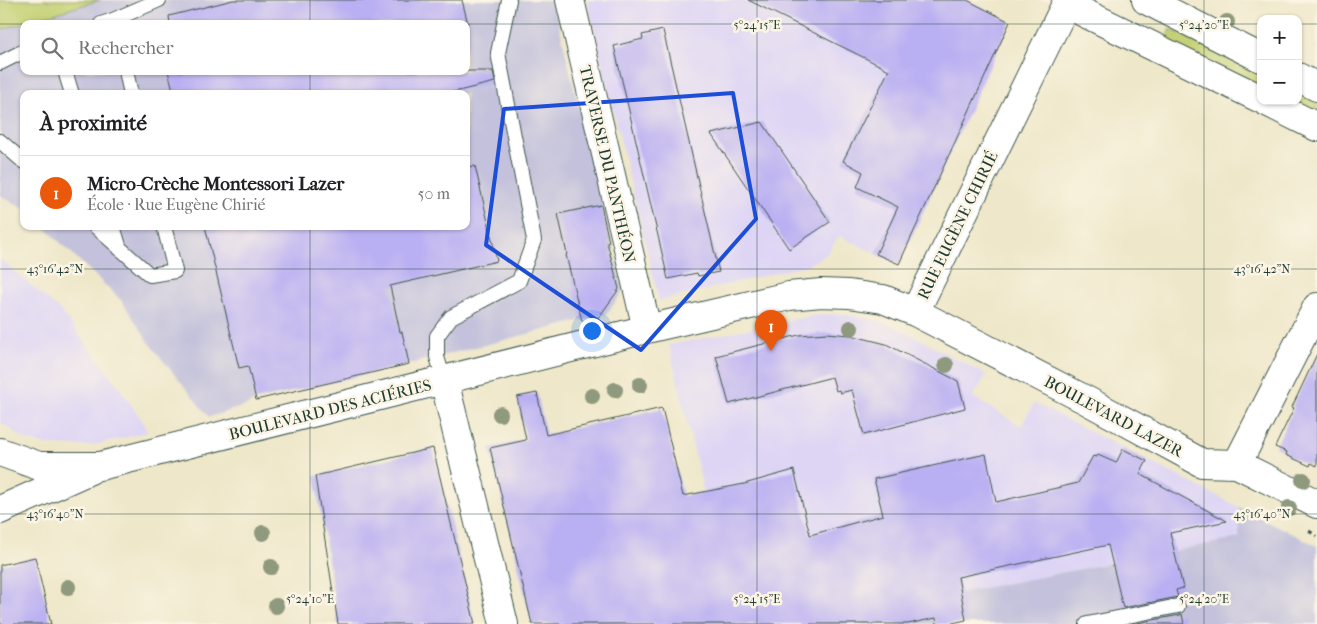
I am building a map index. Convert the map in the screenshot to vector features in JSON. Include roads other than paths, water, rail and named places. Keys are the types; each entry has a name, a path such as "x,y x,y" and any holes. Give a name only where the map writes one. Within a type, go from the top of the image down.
{"street":[{"name":"TRAVERSE DU PANTHÉON","path":"570,0 647,329"},
{"path":"1146,0 1257,56"},
{"name":"RUE EUGÈNE CHIRIÉ","path":"444,380 647,329 789,296 821,293 883,298 915,312 1067,2"},
{"path":"1067,2 1257,97"},
{"path":"1302,79 1317,87"},
{"path":"1273,105 1317,126"},
{"path":"1237,464 1317,307"},
{"name":"BOULEVARD LAZER","path":"915,312 1202,462 1237,464 1317,504"},
{"name":"BOULEVARD DES ACIÉRIES","path":"0,452 39,466 100,466 444,380 504,624"},
{"path":"0,510 100,466"}],"lane":[{"path":"116,20 159,0"},
{"path":"444,380 437,357 437,336 451,317 520,281 534,240 498,53 509,0"},
{"path":"0,63 20,53"},
{"path":"66,75 71,90"},
{"path":"127,75 130,90"},
{"path":"0,141 20,158"},
{"path":"99,230 150,275 175,271 165,230"},
{"path":"114,230 120,249"},
{"path":"1087,624 1178,606"}],"place":[{"name":"Micro-Crèche Montessori Lazer","path":"771,351"}]}
